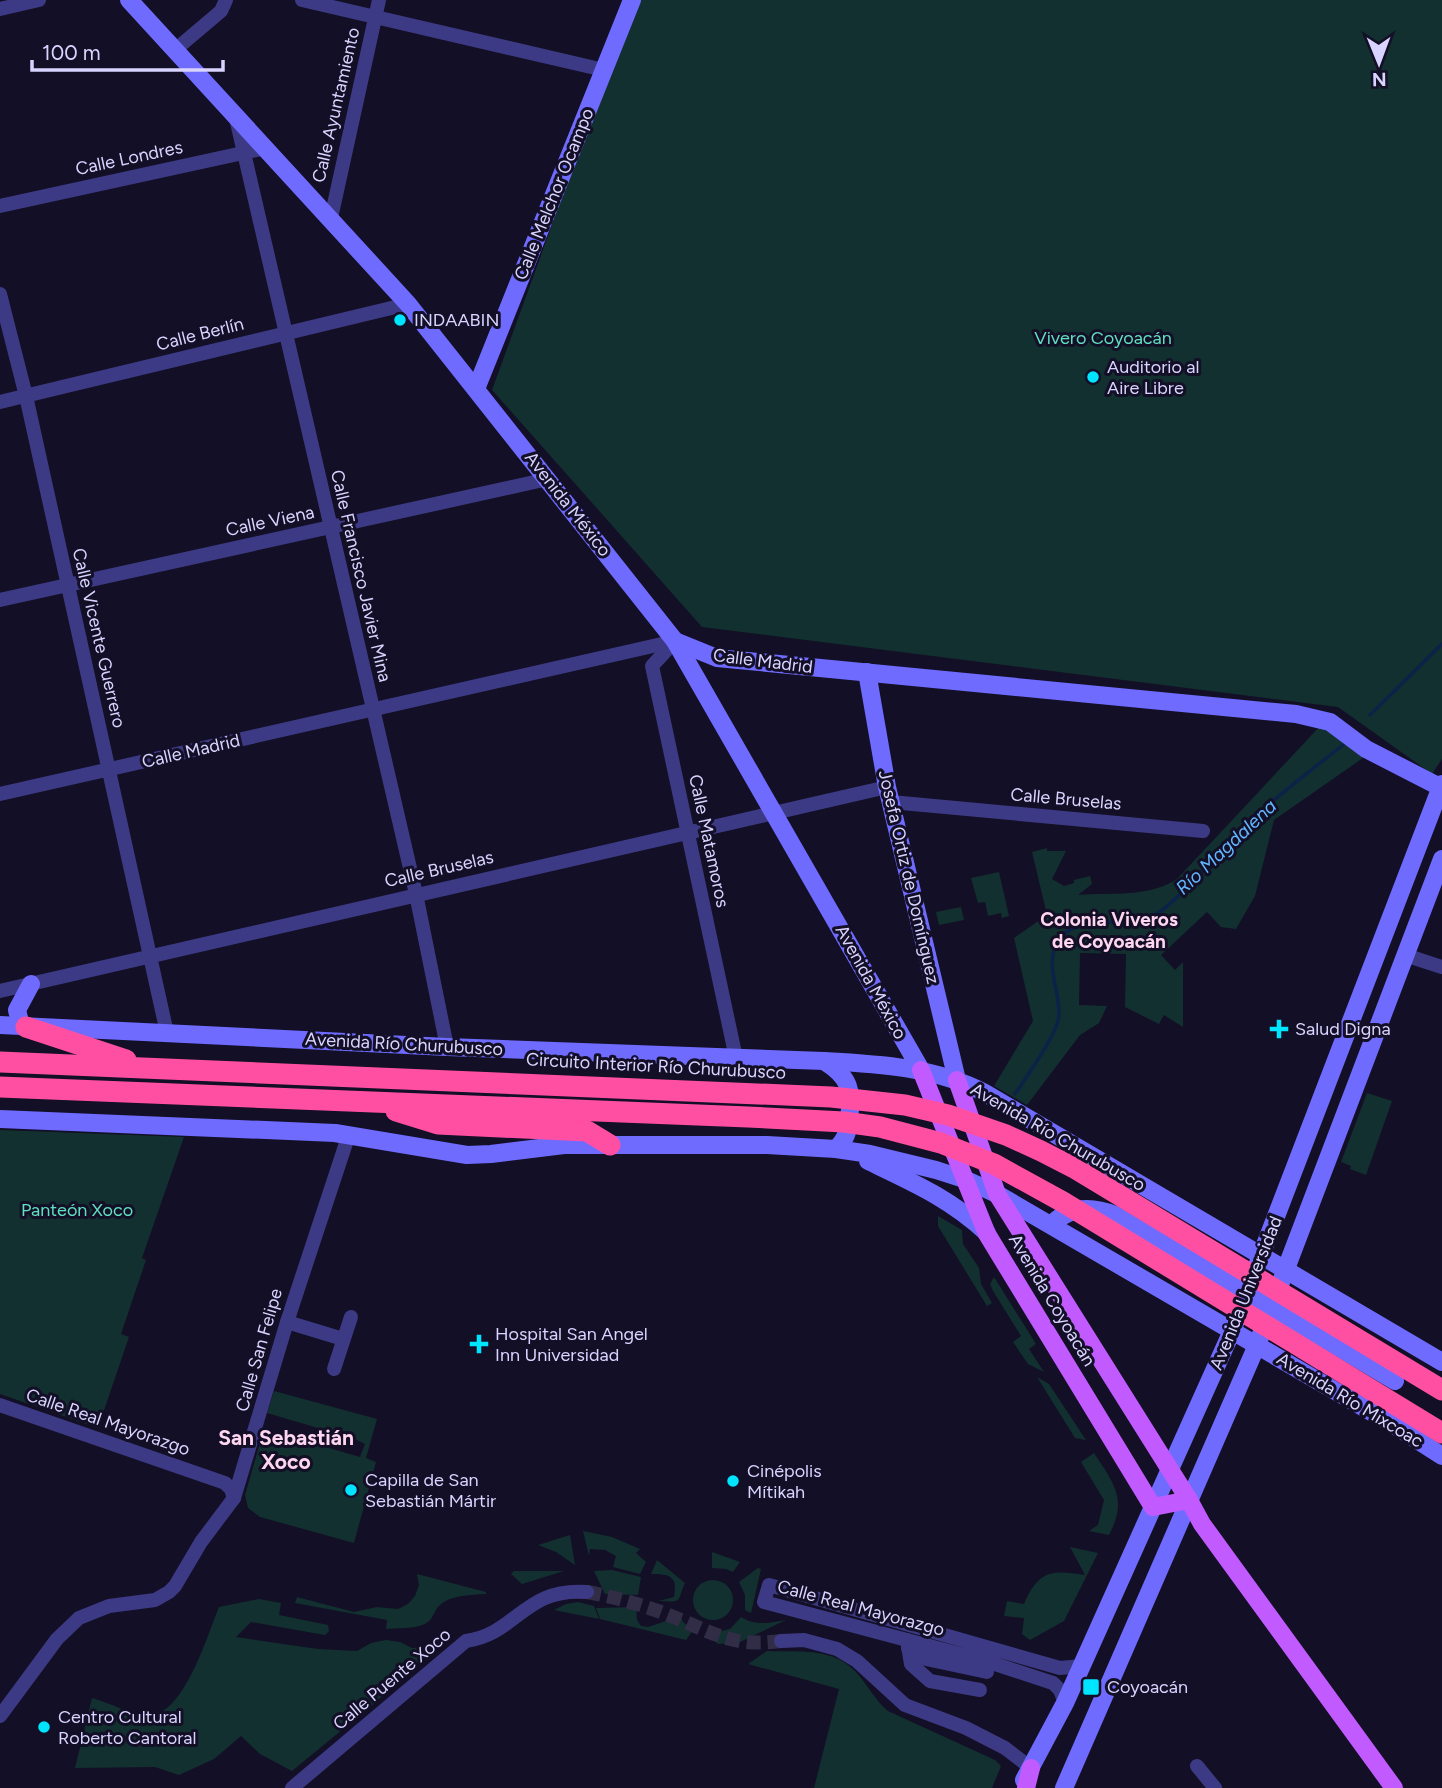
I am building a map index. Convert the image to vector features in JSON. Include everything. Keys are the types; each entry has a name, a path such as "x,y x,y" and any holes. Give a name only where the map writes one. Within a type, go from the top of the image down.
{"highway":[{"path":"26,1027 159,1068"},
{"name":"Circuito Interior Río Churubusco","path":"0,1062 750,1093 880,1102 928,1110 1006,1135 1076,1169 1442,1390"},
{"path":"0,1087 748,1117 844,1122 880,1128 930,1140 968,1153 1063,1202 1262,1313 1442,1433"},
{"path":"371,1103 438,1124 587,1131 610,1145"}],"main road":[{"name":"Avenida México","path":"130,0 408,304 675,640 921,1070"},
{"name":"Calle Melchor Ocampo","path":"476,389 632,0"},
{"name":"Calle Madrid","path":"675,640 717,658 1325,720 1366,748 1441,786"},
{"name":"Josefa Ortiz de Domínguez","path":"867,673 889,794 957,1080"},
{"name":"Avenida Universidad","path":"1019,1788 1065,1703 1232,1331 1441,786"},
{"name":"Avenida Universidad","path":"1065,1788 1257,1345 1262,1313 1286,1272 1442,859"},
{"path":"26,1027 20,1022 17,1010 32,984"},
{"name":"Avenida Río Churubusco","path":"0,1025 447,1047 824,1061 921,1070 957,1080 985,1093 1262,1257"},
{"path":"824,1061 844,1078 852,1098 848,1133 841,1149"},
{"name":"Avenida Coyoacán","path":"921,1070 987,1234 1153,1507"},
{"name":"Avenida Coyoacán","path":"957,1080 997,1194 1202,1524 1394,1788"},
{"path":"0,1119 349,1134 467,1154 491,1154 541,1146 610,1145 767,1145 841,1149 936,1170 997,1194 1257,1345"},
{"path":"841,1149 946,1200 968,1215 987,1234"},
{"path":"1052,1224 1062,1214 1073,1210 1104,1211 1115,1215 1247,1294 1262,1313 1395,1381"},
{"path":"1262,1257 1440,1361"},
{"name":"Avenida Río Mixcoac","path":"1257,1345 1442,1456"},
{"path":"1392,1424 1388,1405 1395,1381 1410,1366 1440,1361"},
{"path":"1153,1507 1189,1500"},
{"path":"1026,1788 1031,1768"}],"street":[{"path":"0,9 39,0"},
{"path":"175,50 221,11 226,0"},
{"path":"302,0 604,70"},
{"name":"Calle Ayuntamiento","path":"331,218 379,0"},
{"name":"Calle Francisco Javier Mina","path":"234,114 416,894 447,1047"},
{"name":"Calle Londres","path":"0,206 266,148"},
{"name":"Calle Vicente Guerrero","path":"0,294 26,396 167,1033"},
{"name":"Calle Berlín","path":"0,402 408,304"},
{"name":"Calle Viena","path":"0,600 548,479"},
{"name":"Calle Madrid","path":"0,794 675,640"},
{"name":"Calle Matamoros","path":"675,640 652,666 736,1058"},
{"name":"Calle Bruselas","path":"0,990 775,811 889,794 926,805 1203,831"},
{"path":"1405,955 1442,967"},
{"name":"Calle San Felipe","path":"0,1716 57,1639 79,1618 109,1606 155,1600 169,1592 201,1542 234,1498 287,1322 349,1134"},
{"path":"334,1369 351,1317"},
{"path":"287,1322 343,1339"},
{"name":"Calle Real Mayorazgo","path":"0,1405 225,1483 234,1498"},
{"name":"Calle Real Mayorazgo","path":"1065,1703 1058,1686 1053,1683 988,1661 769,1585 764,1602 908,1644 988,1661 1064,1669 1082,1666"},
{"name":"Calle Puente Xoco","path":"292,1788 466,1641 482,1638 496,1631 542,1598 553,1594 587,1592"},
{"path":"781,1641 804,1640 837,1649 857,1661 905,1705 966,1728 1005,1748 1031,1768"},
{"path":"908,1644 911,1664 930,1681 980,1690"},
{"path":"1197,1766 1215,1788"}],"green space":[{"name":"Vivero Coyoacán","path":"638,0 1442,0 1442,759 1432,774 1338,707 702,627 492,390 608,71"},
{"path":"1321,725 1363,758 1274,820 1255,896 1236,929 1221,927 1207,912 1161,955 1175,970 1183,962 1183,1027 1164,1015 1159,1024 1125,1007 1126,954 1080,953 1079,1005 1107,1006 1099,1023 1080,1035 1027,1105 994,1086 1033,1021 1014,938 1047,915 1032,852 1047,848 1047,851 1066,851 1052,879 1064,886 1090,876 1092,884 1078,895 1142,892 1166,885 1177,879"},
{"path":"999,872 1009,916 1002,918 1001,913 988,916 985,902 978,903 971,878"},
{"path":"961,907 964,920 939,925 936,912"},
{"path":"1367,1093 1392,1101 1366,1175 1341,1162"},
{"name":"Panteón Xoco","path":"0,1130 184,1137 142,1258 146,1260 121,1334 129,1337 98,1428 0,1394"},
{"path":"938,1216 962,1230 963,1244 979,1268 981,1284 992,1303 987,1306 938,1226"},
{"path":"994,1277 1036,1344 1029,1349 1044,1372 1028,1364 1013,1342 1021,1336 993,1291 990,1284"},
{"path":"1037,1377 1049,1384 1086,1440 1075,1438"},
{"path":"274,1391 377,1419 366,1458 376,1462 354,1543 260,1517 248,1508 245,1495 264,1429 360,1457 365,1444 267,1413"},
{"path":"1094,1453 1113,1483 1118,1501 1115,1522 1109,1535 1089,1531 1098,1525 1104,1500 1081,1462"},
{"path":"583,1531 612,1537 640,1549 636,1553 646,1562 640,1574 613,1567 616,1556 605,1550 590,1549 589,1556"},
{"path":"570,1535 575,1565 556,1552 538,1545"},
{"path":"1070,1547 1098,1553 1064,1621 1030,1640 1022,1634 1024,1618 1004,1616 1007,1601 1024,1604 1035,1584 1047,1575 1085,1575"},
{"path":"712,1552 740,1562 733,1572 712,1568"},
{"path":"657,1560 685,1583 676,1601 658,1601 674,1597 675,1585 668,1576 651,1574"},
{"path":"758,1568 761,1569 751,1613 745,1610 745,1595 739,1582"},
{"path":"612,1570 641,1577 638,1595 605,1594 594,1571"},
{"path":"514,1571 564,1571 522,1584 511,1574"},
{"path":"417,1574 486,1594 448,1600 438,1607 425,1624 411,1628 386,1629 387,1620 295,1603 297,1597 354,1612 377,1607 398,1609 408,1604 415,1596 419,1585"},
{"path":"713,1580 721,1581 727,1586 732,1592 732,1608 727,1614 721,1619 713,1620 705,1619 699,1614 694,1608 693,1600 694,1592 699,1586 705,1581"},
{"path":"259,1599 281,1603 279,1615 328,1625 329,1631 325,1635 251,1622 236,1637 318,1649 357,1651 371,1643 386,1640 400,1642 412,1648 437,1646 376,1702 292,1771 260,1754 241,1736 214,1759 179,1775 155,1767 75,1768 92,1698 142,1714 162,1712 184,1688 219,1607"},
{"path":"578,1602 594,1606 599,1619 554,1610"},
{"path":"636,1607 637,1620 641,1626 648,1627 681,1616 683,1622 693,1630 686,1640 600,1619 596,1608"},
{"path":"741,1617 757,1623 786,1620 738,1643 717,1644 717,1632 730,1629"},
{"path":"767,1651 814,1652 837,1658 847,1664 888,1711 995,1760 1001,1766 992,1788 814,1788 839,1689 748,1664"}],"waterway":[{"name":"Río Magdalena","path":"1370,715 1442,644"},
{"name":"Río Magdalena","path":"1015,1094 1058,1023 1059,1006 1052,959 1058,941 1066,932 1091,924 1147,918 1158,913 1180,895 1250,821 1344,744"}],"tunnel":[{"path":"587,1592 646,1607 734,1640 763,1643 781,1641"}],"place":[{"name":"INDAABIN","path":"400,320"},
{"name":"Auditorio al Aire Libre","path":"1093,377"},
{"name":"Salud Digna","path":"1279,1029"},
{"name":"Hospital San Angel Inn Universidad","path":"479,1344"},
{"name":"Cinépolis Mítikah","path":"733,1481"},
{"name":"Capilla de San Sebastián Mártir","path":"351,1490"},
{"name":"Coyoacán","path":"1091,1687"},
{"name":"Centro Cultural Roberto Cantoral","path":"44,1727"}],"district":[{"name":"Colonia Viveros de Coyoacán","path":"1109,930"},
{"name":"San Sebastián Xoco","path":"286,1449"}]}
